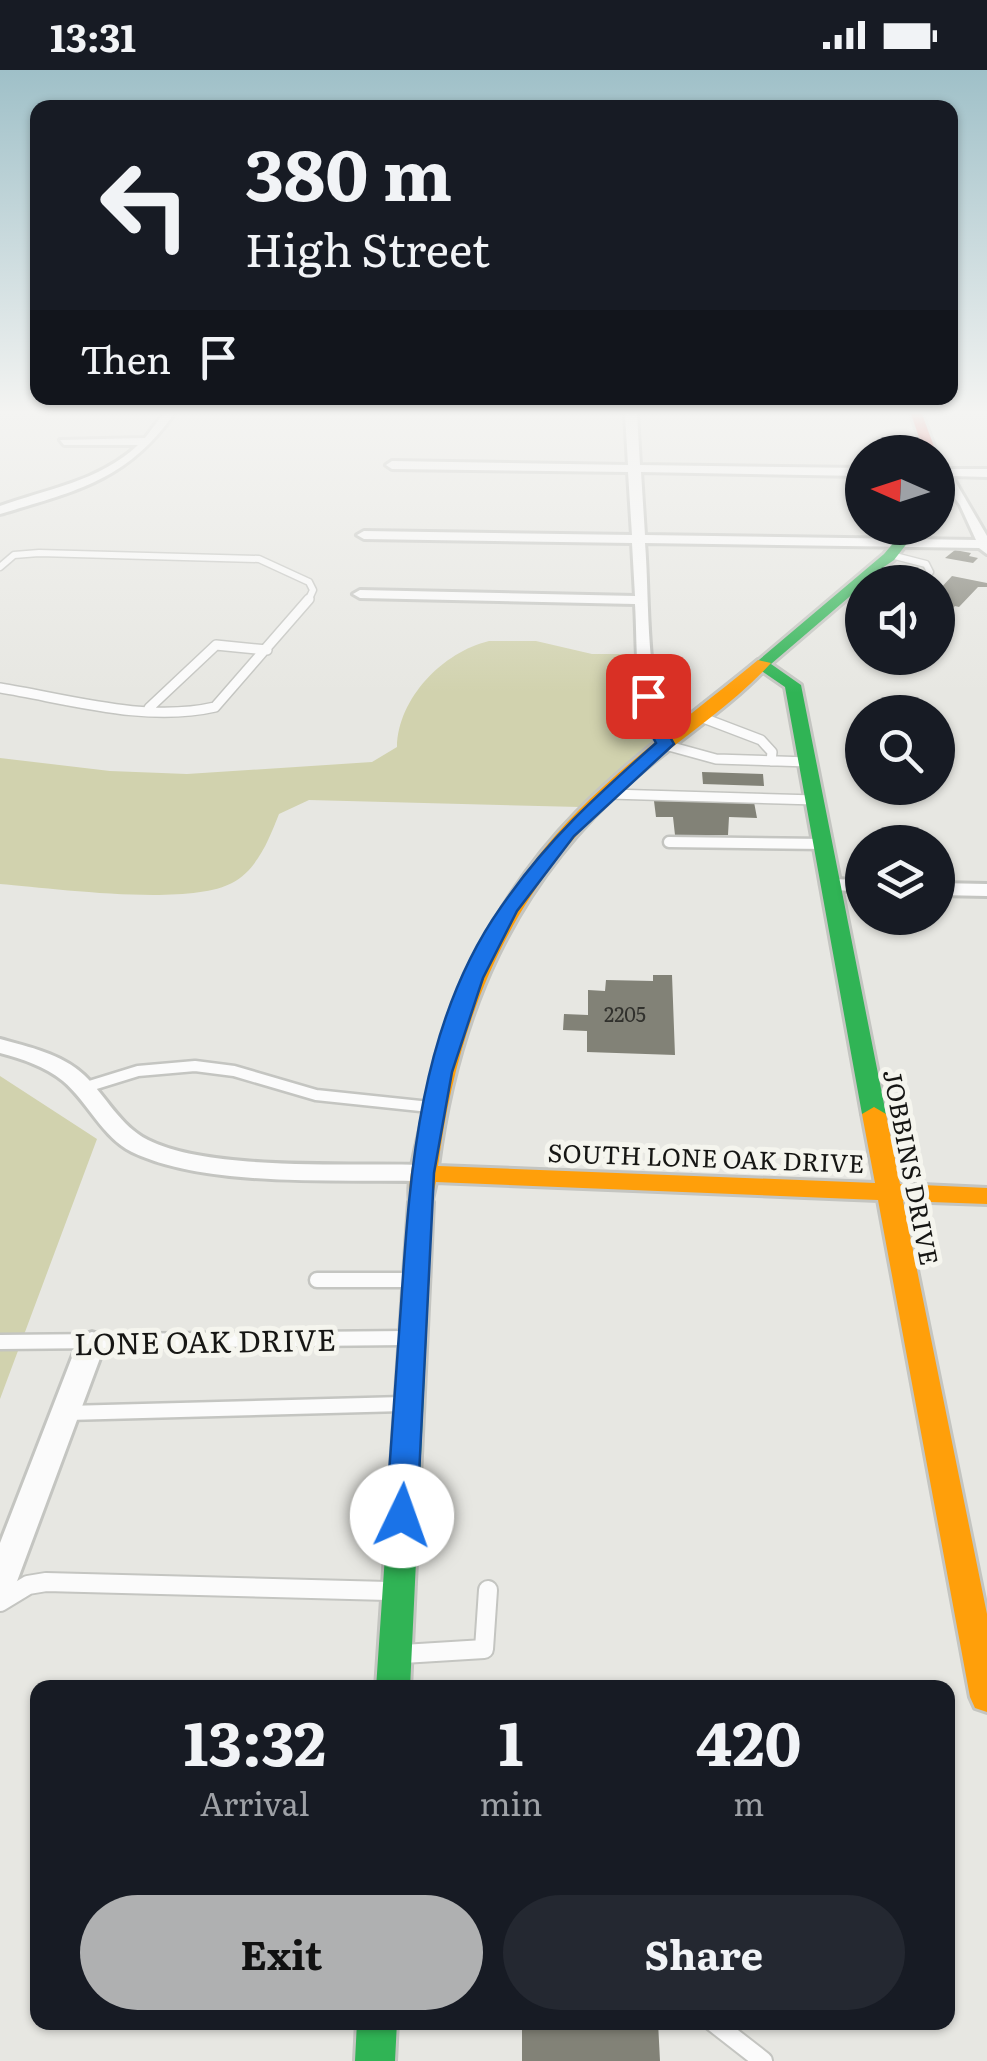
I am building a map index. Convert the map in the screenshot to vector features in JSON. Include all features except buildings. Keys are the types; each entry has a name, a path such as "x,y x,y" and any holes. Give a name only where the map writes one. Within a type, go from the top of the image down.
{"main road":[{"path":"878,565 898,545"},
{"path":"392,1680 422,1173 440,1072 472,978 508,910 553,848 606,794 845,595"},
{"name":"JOBBINS DRIVE","path":"761,664 792,685 809,762 987,1697"},
{"name":"SOUTH LONE OAK DRIVE","path":"422,1173 987,1196"},
{"path":"375,2061 377,2030"}],"street":[{"path":"636,507 648,696 664,744"},
{"path":"962,507 986,546"},
{"path":"364,535 845,541"},
{"path":"955,545 986,546"},
{"path":"360,594 642,600"},
{"path":"832,885 845,885"},
{"path":"955,889 987,890"},
{"path":"0,1046 36,1057 74,1076 122,1136 167,1155 216,1163 422,1173"},
{"path":"0,1584 92,1342"}],"lane":[{"path":"904,545 926,565"},
{"path":"0,567 14,555 38,553 265,560 309,582 313,590 306,607 215,708 149,708 0,688"},
{"path":"149,708 216,646 268,650"},
{"path":"698,716 760,740 772,752 770,761"},
{"path":"664,744 716,759 809,762"},
{"path":"606,794 816,800"},
{"path":"668,842 824,844"},
{"path":"83,1088 152,1067 202,1067 313,1094 434,1108"},
{"path":"317,1280 415,1280"},
{"name":"LONE OAK DRIVE","path":"0,1342 411,1338"},
{"path":"64,1413 408,1404"},
{"path":"0,1602 28,1585 46,1582 398,1591"},
{"path":"394,1655 484,1649 488,1590"},
{"path":"723,2030 764,2061"}],"green space":[{"path":"489,641 536,641 592,654 650,654 662,736 580,807 309,800 279,814 262,853 249,870 232,883 211,890 153,895 0,884 0,758 110,771 187,774 372,762 397,747 405,711 426,680 455,655"},
{"path":"0,1076 97,1139 0,1399"}],"traffic: fast":[{"path":"763,663 899,545"},
{"path":"761,665 793,685 874,1114"},
{"path":"393,1680 421,1202"},
{"path":"375,2061 377,2030"}],"traffic: slow":[{"path":"421,1202 438,1097 452,1045 490,946 516,900 547,856 583,816 763,663"},
{"path":"874,1114 987,1697"},
{"path":"422,1173 987,1196"}],"route":[{"path":"402,1516 422,1173 440,1072 472,978 508,910 567,832 665,744 656,728 648,696"}]}
